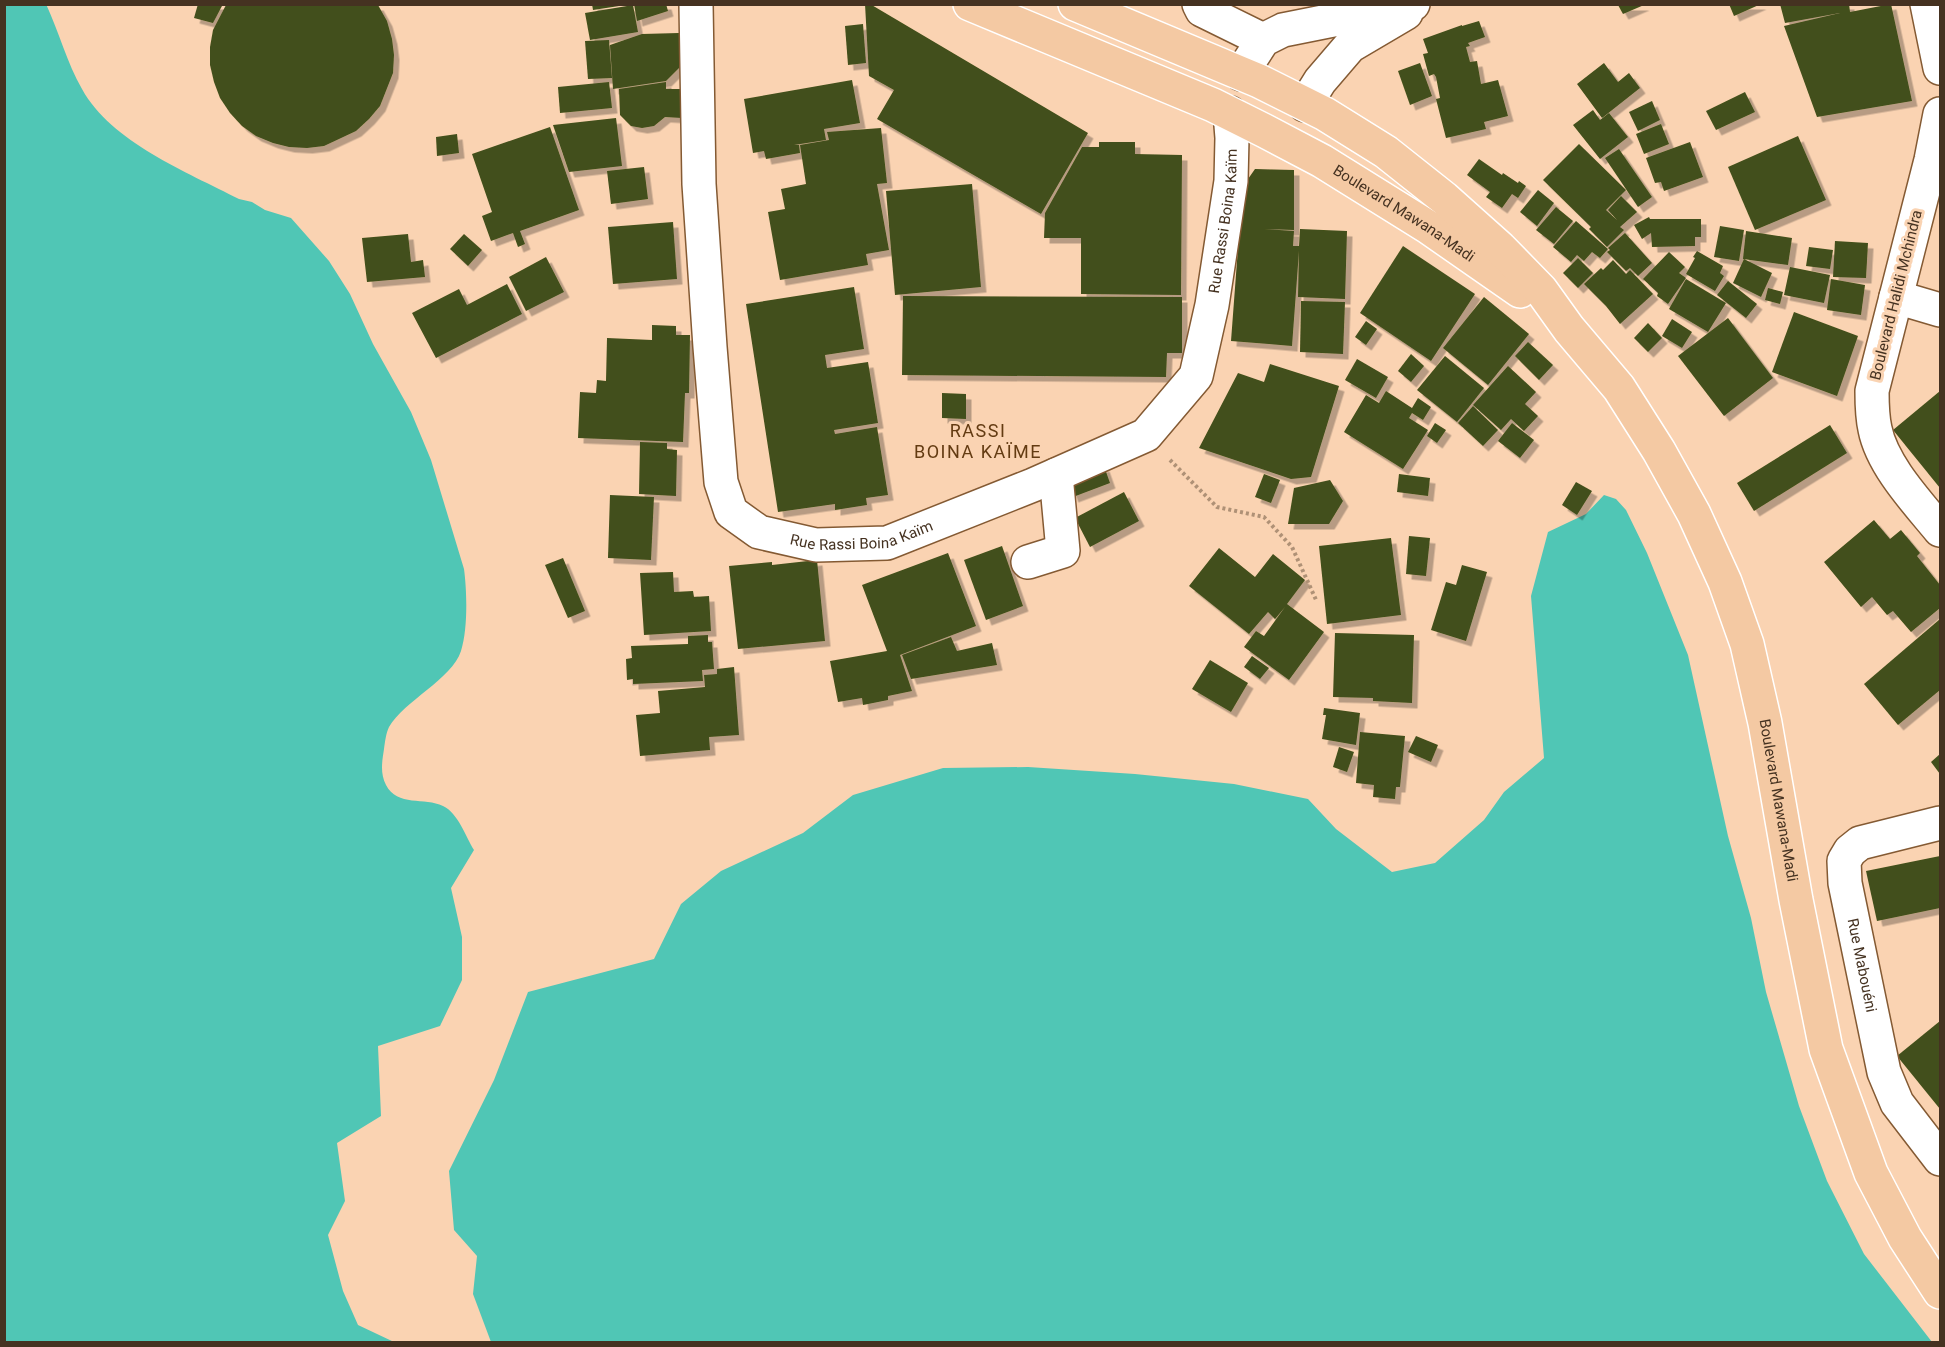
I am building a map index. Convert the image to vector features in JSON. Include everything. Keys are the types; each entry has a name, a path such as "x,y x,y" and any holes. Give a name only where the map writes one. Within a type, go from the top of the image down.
{"main road":[{"name":"Boulevard Mawana-Madi","path":"970,4 1235,96"},
{"name":"Boulevard Mawana-Madi","path":"1007,4 1270,112 1305,105 1325,114 1386,152 1444,198 1500,248 1541,290 1569,329 1619,388 1659,451 1694,514 1725,582 1747,644 1765,723 1796,900 1826,1049 1871,1173 1905,1238 1941,1292"},
{"name":"Boulevard Mawana-Madi","path":"1075,4 1235,96 1322,161 1428,227 1497,274 1569,329"}],"street":[{"name":"Rue Rassi Boina Kaïm","path":"696,4 699,184 721,482 731,512 759,532 816,545 887,543 1056,475 1146,435 1196,376 1212,305 1230,181 1235,96"},
{"path":"1199,4 1202,10 1263,40"},
{"path":"1235,96 1263,40 1283,30 1413,4"},
{"path":"1305,105 1320,81 1350,46 1420,4"},
{"path":"1927,4 1941,68"},
{"name":"Boulevard Halidi Mchindra","path":"1941,114 1872,391 1875,431 1893,470 1941,530"},
{"path":"1896,297 1941,310"},
{"path":"1028,562 1063,551 1056,475"},
{"name":"Rue Mabouéni","path":"1941,823 1860,843 1850,851 1844,861 1845,883 1884,1072 1897,1103 1941,1159"}],"path":[{"path":"1146,435 1217,507 1264,517 1292,547 1317,602"}],"water":[{"path":"46,4 82,89 111,125 152,154 174,166 239,199 291,218 329,261 350,294 373,344 411,412 431,460 464,569 466,610 461,651 448,671 405,708 389,727 382,767 386,785 397,796 436,803 448,809 474,850 451,888 462,937 462,980 440,1026 378,1046 381,1116 337,1143 345,1201 328,1235 343,1291 358,1325 394,1342 5,1342 4,5"},
{"path":"1604,495 1616,499 1626,510 1647,553 1688,655 1728,836 1751,918 1766,992 1799,1106 1827,1181 1864,1254 1932,1342 491,1342 473,1294 477,1256 454,1230 449,1171 494,1080 528,992 654,959 681,904 721,871 803,833 853,795 943,768 1028,767 1135,774 1234,784 1308,799 1336,829 1392,872 1435,863 1484,820 1504,792 1544,758 1531,596 1548,532 1586,514"}],"building":[{"path":"198,4 223,4 213,23 194,18"},
{"path":"592,4 619,4 619,6 593,10"},
{"path":"634,4 666,4 668,11 637,21"},
{"path":"865,4 870,4 1088,133 1041,214 877,119 894,90 869,76"},
{"path":"1729,4 1761,4 1734,16"},
{"path":"1780,4 1849,4 1850,12 1891,4 1912,101 1817,117 1784,26 1840,13 1785,23"},
{"path":"226,5 378,5 387,21 394,55 393,73 380,106 356,131 324,146 289,147 256,136 242,126 220,98 210,65 213,30"},
{"path":"633,5 638,32 590,40 585,13"},
{"path":"1618,5 1644,5 1623,14"},
{"path":"1479,21 1485,37 1468,43 1470,46 1466,47 1470,62 1477,61 1481,84 1498,80 1508,116 1484,122 1486,129 1446,138 1436,99 1440,98 1436,77 1434,74 1429,76 1423,54 1428,53 1423,39"},
{"path":"863,24 866,63 848,65 845,26"},
{"path":"679,33 679,68 666,81 613,89 610,45 642,34"},
{"path":"609,40 612,78 588,79 585,41"},
{"path":"1420,63 1432,96 1410,105 1398,71"},
{"path":"1604,63 1618,82 1629,73 1640,88 1602,118 1577,84"},
{"path":"852,80 860,123 824,129 826,140 794,145 799,145 800,153 766,159 764,151 753,153 744,99"},
{"path":"609,82 612,108 560,113 558,87"},
{"path":"666,82 666,89 683,89 682,118 665,117 654,126 642,128 631,126 620,115 619,89"},
{"path":"1745,92 1755,112 1716,130 1706,111"},
{"path":"1652,101 1660,120 1638,131 1629,112"},
{"path":"1593,110 1600,120 1609,113 1628,137 1600,159 1573,125"},
{"path":"616,118 622,166 569,172 553,125"},
{"path":"1661,124 1669,144 1644,154 1636,134"},
{"path":"550,127 579,210 520,231 525,244 518,247 513,233 491,241 482,216 492,212 472,154"},
{"path":"881,128 887,183 877,184 889,250 866,254 868,265 780,280 768,212 785,209 781,189 806,184 800,145 829,140 827,132"},
{"path":"457,134 459,153 437,156 436,137"},
{"path":"1798,136 1826,200 1755,230 1728,167"},
{"path":"1099,142 1135,142 1135,154 1182,155 1181,295 1081,294 1081,238 1044,238 1045,213 1082,147 1099,147"},
{"path":"1690,142 1703,177 1664,191 1661,182 1655,183 1646,158"},
{"path":"1579,144 1626,190 1606,210 1617,220 1608,210 1621,196 1637,212 1620,227 1624,230 1607,247 1589,229 1591,227 1543,180"},
{"path":"1619,149 1652,197 1638,207 1605,158"},
{"path":"1479,159 1502,175 1503,173 1526,186 1518,198 1512,194 1502,208 1486,197 1490,192 1467,175"},
{"path":"644,167 648,199 611,204 607,171"},
{"path":"1255,169 1294,170 1294,230 1264,229 1294,231 1293,246 1299,246 1300,229 1347,231 1345,299 1298,297 1299,251 1292,346 1231,341 1238,248 1232,247 1239,192"},
{"path":"972,184 981,287 895,295 886,191"},
{"path":"1538,190 1554,203 1537,226 1520,212"},
{"path":"1556,207 1573,221 1554,244 1536,230"},
{"path":"1649,217 1650,219 1701,219 1701,237 1695,237 1695,246 1652,247 1651,233 1642,239 1634,225"},
{"path":"1576,221 1608,249 1600,258 1592,252 1584,261 1577,255 1571,262 1553,247"},
{"path":"673,222 677,279 613,284 608,227"},
{"path":"1720,226 1744,230 1739,261 1714,257"},
{"path":"1746,231 1792,238 1788,265 1743,259"},
{"path":"1625,233 1652,263 1638,276 1630,268 1626,271 1607,252 1610,250 1608,248"},
{"path":"408,234 411,262 423,260 425,277 367,282 362,238"},
{"path":"464,234 482,250 468,266 450,249"},
{"path":"1835,241 1868,243 1866,278 1833,277"},
{"path":"1403,246 1475,294 1431,361 1360,313"},
{"path":"1809,247 1833,250 1830,269 1806,266"},
{"path":"1697,251 1723,266 1720,273 1724,276 1715,291 1686,274"},
{"path":"1669,252 1685,267 1679,273 1686,278 1668,304 1657,296 1658,293 1643,279"},
{"path":"546,257 564,292 526,311 509,277"},
{"path":"1578,258 1593,273 1578,288 1563,273"},
{"path":"1744,259 1772,273 1761,297 1733,283"},
{"path":"1613,260 1626,274 1630,270 1653,294 1620,324 1584,284"},
{"path":"1790,267 1830,275 1824,303 1784,295"},
{"path":"1686,279 1726,303 1708,332 1669,309"},
{"path":"1831,279 1865,285 1861,315 1827,310"},
{"path":"1728,281 1757,304 1746,318 1717,295"},
{"path":"507,284 522,314 436,358 412,313 459,289 467,305"},
{"path":"854,287 864,349 825,355 827,368 868,362 878,423 834,430 835,434 877,427 888,495 866,498 867,505 835,510 835,504 778,512 746,304"},
{"path":"1768,288 1783,292 1780,304 1765,300"},
{"path":"903,296 1182,297 1182,353 1167,353 1166,377 902,375"},
{"path":"1484,297 1529,334 1488,385 1443,348"},
{"path":"1301,301 1345,302 1343,354 1300,352"},
{"path":"1794,312 1858,336 1837,396 1772,372"},
{"path":"1728,318 1773,378 1724,416 1678,356"},
{"path":"1672,319 1692,332 1682,348 1662,336"},
{"path":"1366,321 1377,329 1366,345 1355,337"},
{"path":"1648,323 1662,338 1648,352 1634,338"},
{"path":"652,325 676,326 676,335 690,335 689,393 685,393 683,442 578,438 580,392 596,393 597,380 606,381 607,338 652,340"},
{"path":"1528,342 1553,365 1539,380 1515,356"},
{"path":"1411,354 1424,366 1411,382 1398,371"},
{"path":"1445,356 1484,388 1457,422 1417,390"},
{"path":"1357,359 1388,377 1376,398 1345,380"},
{"path":"1270,364 1339,386 1311,477 1291,479 1199,448 1238,373 1264,382"},
{"path":"1508,366 1536,392 1525,404 1538,416 1524,431 1511,419 1501,430 1473,405"},
{"path":"1386,391 1412,408 1418,398 1431,407 1423,420 1412,413 1409,418 1428,430 1403,469 1344,432 1366,395 1379,403"},
{"path":"1940,391 1940,488 1893,430"},
{"path":"942,393 966,394 966,419 942,418"},
{"path":"1473,406 1498,430 1483,446 1458,423"},
{"path":"1435,423 1446,430 1437,443 1427,436"},
{"path":"1512,423 1534,440 1520,458 1498,441"},
{"path":"1830,425 1847,453 1754,511 1737,483"},
{"path":"640,442 667,443 667,449 677,450 676,496 639,494"},
{"path":"1104,466 1110,483 1073,497 1067,481"},
{"path":"1264,474 1280,480 1271,503 1255,497"},
{"path":"1399,474 1430,478 1428,496 1397,492"},
{"path":"1330,480 1343,501 1329,524 1288,524 1294,488"},
{"path":"1576,482 1592,491 1577,515 1562,505"},
{"path":"1124,492 1139,521 1090,547 1075,518"},
{"path":"610,495 654,497 651,560 608,558"},
{"path":"1874,520 1890,539 1901,530 1920,553 1917,556 1940,585 1940,608 1911,632 1893,611 1887,615 1872,597 1861,607 1824,562"},
{"path":"1409,536 1430,538 1426,576 1406,574"},
{"path":"1391,538 1401,615 1327,624 1319,546"},
{"path":"1002,546 1023,606 986,620 964,560"},
{"path":"1219,548 1255,577 1273,554 1305,580 1287,604 1324,632 1289,680 1244,647 1256,631 1264,636 1285,607 1275,619 1268,612 1249,634 1189,586"},
{"path":"948,553 976,626 900,655 912,691 888,696 888,700 863,705 862,698 838,702 830,661 887,651 862,585"},
{"path":"563,558 585,611 568,618 545,565"},
{"path":"817,560 825,641 738,649 729,566 772,562 772,565"},
{"path":"1462,565 1487,572 1466,641 1431,630 1446,582 1456,585"},
{"path":"673,572 674,592 693,591 694,597 709,596 711,631 644,635 640,573"},
{"path":"1940,619 1940,690 1898,725 1864,684"},
{"path":"1335,633 1414,635 1412,703 1373,701 1373,698 1333,697"},
{"path":"708,635 708,642 712,642 714,669 702,670 703,681 633,684 633,679 627,680 626,659 632,658 631,646 688,644 688,636"},
{"path":"951,637 957,651 992,643 997,665 911,679 902,655"},
{"path":"1252,656 1269,668 1260,679 1244,667"},
{"path":"1210,660 1248,683 1231,712 1192,689"},
{"path":"734,667 739,735 709,737 710,750 640,756 636,715 660,713 658,691 705,687 704,675 717,674 717,669"},
{"path":"1324,708 1360,713 1356,745 1322,739 1326,715 1323,715"},
{"path":"1360,732 1405,736 1400,787 1396,787 1395,799 1373,797 1374,785 1356,783"},
{"path":"1416,736 1438,745 1431,762 1408,752"},
{"path":"1339,747 1354,752 1347,772 1333,767"},
{"path":"1940,754 1940,774 1931,762"},
{"path":"1940,856 1940,908 1877,921 1866,871"},
{"path":"1940,1021 1940,1109 1897,1056"}],"district":[{"name":"RASSI BOINA KAÏME","path":"978,440"}]}
